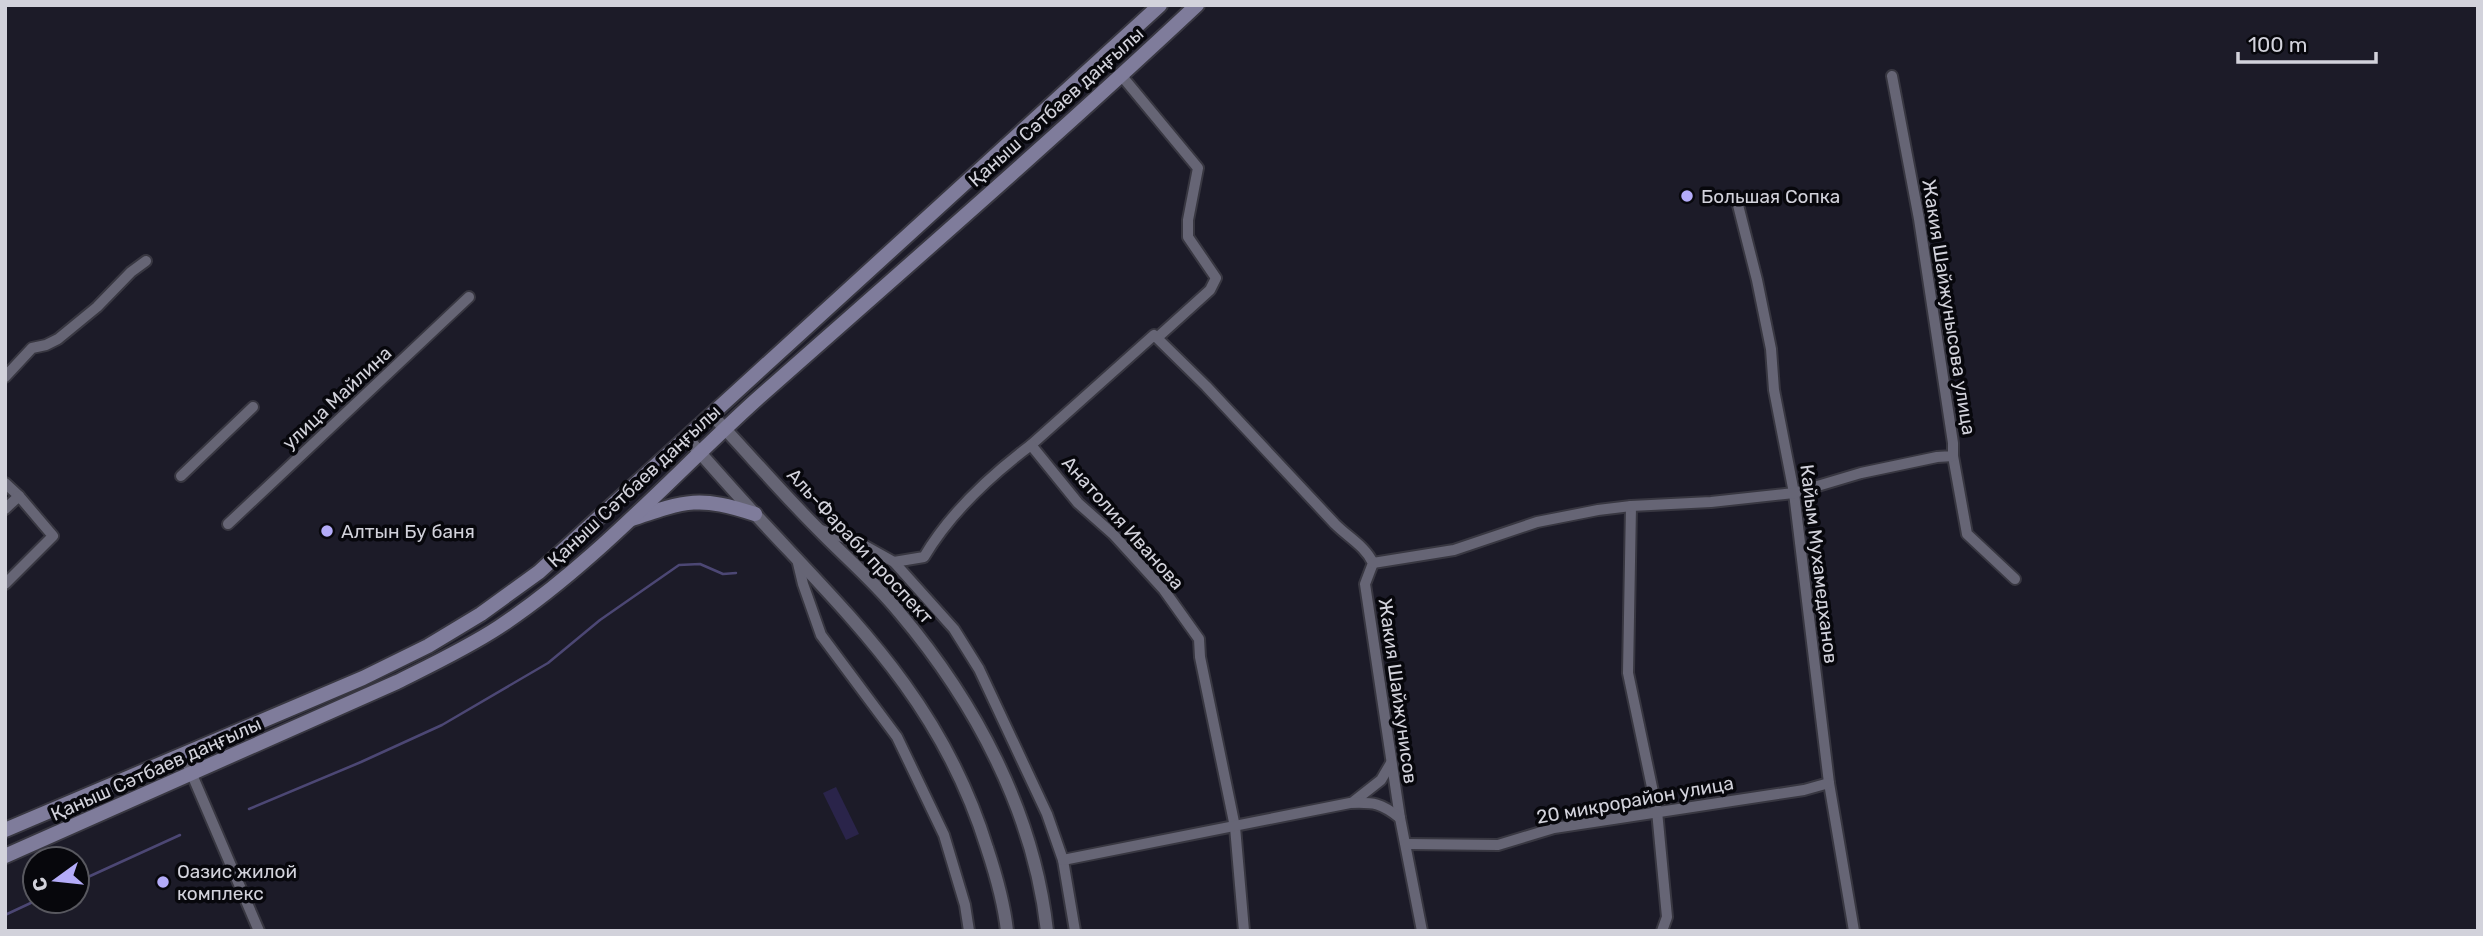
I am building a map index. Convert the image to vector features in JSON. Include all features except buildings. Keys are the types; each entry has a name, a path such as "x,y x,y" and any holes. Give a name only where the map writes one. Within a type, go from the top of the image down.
{"main road":[{"name":"Қаныш Сәтбаев даңғылы","path":"5,830 363,678 428,646 481,614 539,572 1160,5"},
{"name":"Қаныш Сәтбаев даңғылы","path":"5,856 397,682 452,655 500,626 561,580 1197,5"},
{"path":"628,520 697,500 722,503 755,514"}],"street":[{"path":"894,562 924,556 935,539 985,484 1210,290 1216,278 1188,237 1188,220 1198,168 1121,75"},
{"name":"Жакия Шайжунысова улица","path":"1373,563 1454,550 1537,523 1631,506 1711,502 1794,493 1861,473 1937,457 1953,457 1954,443 1919,219 1892,76"},
{"name":"Кайым Мухамедханов","path":"1738,205 1771,349 1774,390 1794,493 1829,783 1854,931"},
{"path":"5,377 32,348 46,345 58,338 97,307 131,272 146,261"},
{"name":"улица Майлина","path":"228,524 468,297"},
{"path":"1156,336 1335,524 1349,538 1367,549 1373,563"},
{"path":"181,476 253,407"},
{"name":"Аль-Фараби проспект","path":"712,415 899,611 951,681 986,738 1023,826 1037,874 1048,931"},
{"path":"687,438 797,556 890,662 923,707 951,756 978,818 995,872 1007,931"},
{"name":"Анатолия Иванова","path":"1031,445 1078,503 1113,534 1164,590 1199,639 1200,656 1235,827 1244,931"},
{"path":"1953,457 1967,534 2015,579"},
{"path":"5,483 53,536 5,584"},
{"path":"5,509 19,496"},
{"path":"1631,506 1628,673 1657,811 1667,917 1662,931"},
{"path":"817,528 860,543 894,562 954,629 979,669 1047,814 1063,860 1075,931"},
{"path":"797,556 803,584 821,635 897,737 944,835 965,905 969,931"},
{"name":"Жакия Шайжунисов","path":"1373,563 1365,584 1400,818 1422,931"},
{"path":"184,756 259,931"},
{"path":"1350,803 1381,780 1391,763"},
{"name":"20 микрорайон улица","path":"1406,844 1498,845 1554,828 1804,790 1829,783"},
{"path":"1063,860 1350,803 1371,802 1384,806 1400,818"}],"shaded area":[{"path":"836,787 859,834 846,840 823,793"}],"waterway":[{"path":"249,809 442,725 548,663 600,620 679,565 700,564 723,574 736,573"},
{"path":"91,876 180,835"},
{"path":"5,915 21,908"}],"place":[{"name":"Большая Сопка","path":"1687,196"},
{"name":"Алтын Бу баня","path":"327,531"},
{"name":"Оазис жилой комплекс","path":"163,882"}]}
